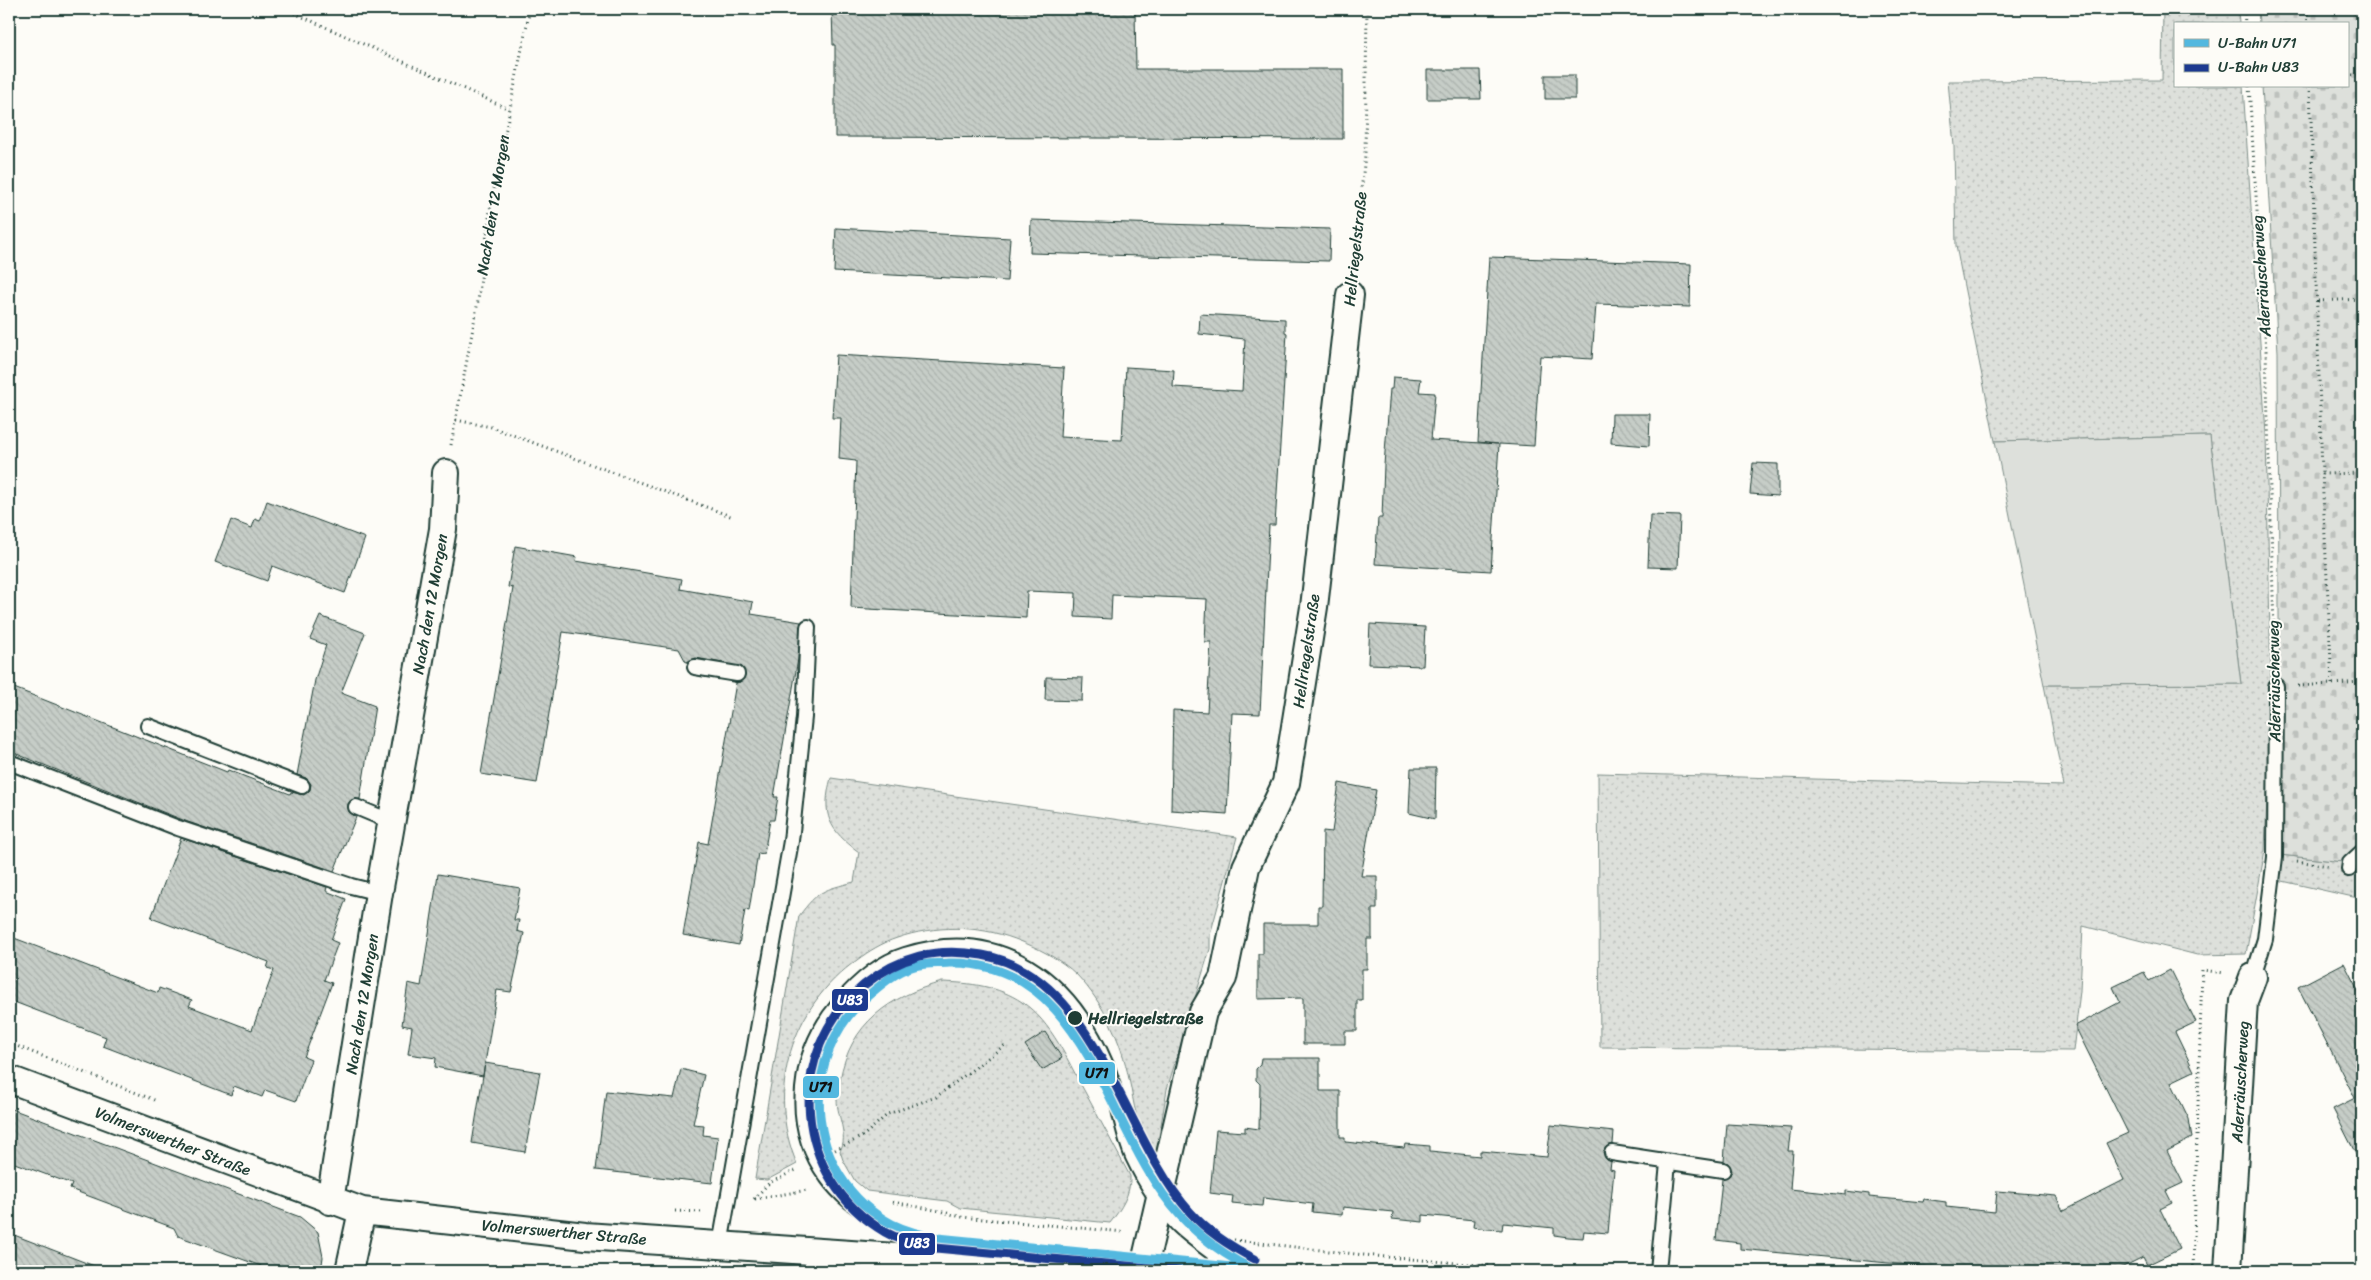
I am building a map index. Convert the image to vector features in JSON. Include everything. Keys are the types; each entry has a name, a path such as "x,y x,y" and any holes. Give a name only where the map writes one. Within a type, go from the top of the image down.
{"street":[{"name":"Hellriegelstraße","path":"1144,1271 1158,1198 1203,1012 1223,978 1246,867 1286,783 1314,607 1350,295"},
{"name":"Nach den 12 Morgen","path":"330,1201 379,893 444,529 446,473"},
{"name":"Aderräuscherweg","path":"2228,1271 2244,1001 2252,977"},
{"name":"Volmerswerther Straße","path":"9,1079 330,1201 362,1211 584,1236 720,1245 880,1264 1005,1263 1144,1271"},
{"path":"349,1271 362,1211"}],"lane":[{"path":"720,1245 791,841 799,684 808,627"},
{"path":"695,667 737,674"},
{"name":"Aderräuscherweg","path":"2252,977 2265,939 2274,857 2276,686"},
{"path":"148,726 302,786"},
{"path":"9,762 178,828 351,886 379,893"},
{"path":"356,807 392,822"},
{"path":"2349,869 2350,863 2362,852"},
{"path":"1005,1263 920,1246 859,1210 827,1178 808,1142 802,1107 804,1070 815,1041 831,1013 853,987 878,969 900,957 922,950 948,946 973,946 999,952 1040,975 1059,990 1091,1032 1107,1067 1133,1156 1158,1198 1178,1225 1237,1271"},
{"path":"1612,1153 1723,1170"},
{"path":"1658,1271 1668,1163"}],"path":[{"path":"285,9 509,109"},
{"name":"Nach den 12 Morgen","path":"446,473 478,301 491,202 530,9"},
{"name":"Hellriegelstraße","path":"1350,295 1365,155 1367,9"},
{"path":"2244,9 2245,22"},
{"path":"2307,9 2308,22"},
{"path":"2348,76 2362,75"},
{"name":"Aderräuscherweg","path":"2249,88 2266,351 2276,686"},
{"path":"2310,88 2322,474 2332,684"},
{"path":"2318,301 2362,299"},
{"path":"456,420 491,427 733,517"},
{"path":"2322,474 2362,473"},
{"path":"2276,686 2362,682"},
{"path":"2274,857 2349,869"},
{"path":"2193,1271 2202,970 2252,977"},
{"path":"811,1189 754,1199 770,1183 863,1136 888,1114 936,1097 1005,1045"},
{"path":"892,1202 940,1211 961,1218 1132,1232"},
{"path":"1228,1240 1364,1255 1549,1271"}],"green space":[{"path":"2163,9 2238,9 2239,22 2174,22 2174,88 2243,88 2266,434 2271,685 2265,850 2246,954 2197,955 2083,926 2080,991 2073,1051 1600,1047 1598,773 2064,786 2044,685 2241,684 2210,436 1995,441 1956,246 1954,146 1948,81 2162,80"},
{"path":"2258,9 2362,9 2362,864 2280,855 2278,352 2262,88 2348,88 2348,22 2259,22"},
{"path":"2210,436 2241,684 2044,685 1995,441"},
{"path":"831,778 1237,837 1210,935 1210,949 1167,1089 1155,1161 1134,1107 1126,1065 1116,1037 1103,1010 1087,986 1064,964 1031,946 1001,934 956,928 926,931 891,940 857,960 834,979 816,1001 801,1025 791,1052 785,1079 784,1107 788,1136 797,1164 767,1180 755,1179 799,916 811,901 822,892 854,882 859,852 834,829 830,821 827,802"},
{"path":"2280,855 2362,864 2362,899 2278,880"},
{"path":"942,982 963,983 1003,992 1033,1010 1051,1031 1130,1176 1129,1189 1124,1201 1110,1223 960,1208 947,1201 867,1191 855,1181 840,1151 843,1132 837,1106 837,1097 845,1060 863,1028 875,1015 906,995"}],"building":[{"path":"832,9 1135,9 1136,69 1343,69 1343,139 835,137 835,45 833,45"},
{"path":"1427,70 1480,70 1481,99 1427,99"},
{"path":"1545,75 1575,75 1575,99 1545,99"},
{"path":"1031,220 1330,229 1329,261 1030,253"},
{"path":"836,228 1010,238 1007,281 834,272"},
{"path":"1489,257 1691,264 1690,307 1596,304 1592,359 1540,356 1534,446 1499,444 1491,571 1375,564 1378,518 1382,518 1384,465 1390,389 1392,389 1393,377 1421,379 1419,392 1435,393 1431,440 1498,444 1478,442"},
{"path":"1200,314 1285,319 1285,332 1287,333 1275,525 1269,525 1260,714 1232,713 1227,814 1171,810 1173,710 1207,712 1211,642 1205,642 1207,599 1112,595 1111,619 1075,617 1076,593 1027,591 1026,618 851,608 856,461 839,459 841,418 832,418 836,355 1064,368 1060,437 1122,440 1126,367 1174,370 1173,387 1242,391 1245,339 1199,334"},
{"path":"1612,414 1650,414 1649,446 1611,443"},
{"path":"1753,463 1778,464 1778,496 1750,494"},
{"path":"267,501 365,538 345,593 272,566 267,581 215,562 231,520 252,528 255,519 260,521"},
{"path":"1650,515 1680,516 1678,568 1648,567"},
{"path":"515,546 577,557 576,561 682,579 680,589 753,602 751,614 801,622 798,659 774,797 778,797 774,820 770,820 764,854 758,853 749,911 745,910 739,945 683,935 699,842 708,844 736,683 740,682 745,676 742,667 696,658 686,662 679,649 563,632 537,783 481,774 513,588 508,587"},
{"path":"320,616 365,633 341,693 375,706 360,799 351,800 348,804 349,812 356,817 334,871 188,822 9,751 9,686 227,772 228,770 290,794 291,792 304,795 310,790 311,784 306,778 297,775 315,680 326,645 310,639"},
{"path":"1370,624 1425,627 1423,666 1368,664"},
{"path":"1046,677 1083,678 1082,701 1045,700"},
{"path":"1411,768 1436,768 1435,819 1409,813"},
{"path":"1339,783 1376,790 1361,876 1377,876 1377,909 1372,909 1372,939 1367,939 1367,969 1362,969 1362,1000 1357,1000 1357,1031 1345,1031 1345,1044 1303,1044 1303,998 1258,999 1258,954 1263,954 1263,924 1318,924 1318,906 1322,906 1323,831 1332,832"},
{"path":"181,838 327,887 326,891 346,899 331,940 338,943 324,980 332,983 304,1057 311,1060 296,1101 265,1090 262,1097 234,1086 231,1095 103,1046 106,1037 9,1000 9,936 158,993 159,988 192,1000 189,1006 252,1030 274,970 267,968 269,962 151,918"},
{"path":"438,874 520,888 514,920 519,920 517,931 524,933 511,992 497,990 483,1076 435,1067 436,1058 408,1054 412,1027 402,1025 408,983 421,986"},
{"path":"2344,963 2362,998 2362,1166 2333,1109 2355,1098 2298,987"},
{"path":"2170,970 2196,1022 2175,1032 2194,1071 2171,1082 2189,1119 2192,1138 2167,1151 2183,1183 2166,1191 2172,1203 2160,1209 2180,1249 2147,1265 2143,1257 2115,1271 1973,1271 1740,1249 1740,1243 1716,1240 1722,1179 1729,1176 1732,1171 1729,1164 1724,1161 1727,1124 1791,1128 1788,1151 1793,1151 1790,1189 1846,1195 1846,1191 1869,1194 1869,1197 1923,1202 1924,1199 1946,1202 1946,1207 1995,1212 1997,1191 2056,1196 2063,1211 2124,1180 2106,1143 2128,1133 2075,1026 2120,1002 2113,987 2144,972 2149,981"},
{"path":"1045,1032 1062,1058 1042,1070 1025,1045"},
{"path":"1261,1058 1320,1058 1320,1091 1340,1091 1340,1137 1345,1137 1345,1142 1404,1148 1405,1144 1430,1146 1430,1151 1480,1156 1480,1151 1547,1157 1551,1125 1614,1132 1613,1144 1606,1147 1603,1152 1606,1159 1611,1162 1610,1169 1614,1170 1608,1233 1584,1231 1583,1238 1568,1237 1554,1235 1554,1228 1503,1223 1502,1230 1487,1229 1473,1227 1474,1220 1423,1215 1423,1222 1392,1219 1393,1212 1343,1207 1342,1215 1312,1212 1313,1204 1263,1198 1262,1206 1232,1203 1233,1196 1210,1193 1216,1130 1245,1132 1245,1127 1259,1129 1260,1084 1256,1080 1256,1069 1260,1065"},
{"path":"485,1063 540,1072 525,1152 472,1143"},
{"path":"681,1069 704,1075 693,1124 704,1125 703,1135 718,1137 712,1183 596,1170 606,1091 674,1098"},
{"path":"9,1108 300,1217 318,1232 323,1257 321,1271 260,1271 261,1266 178,1236 174,1228 70,1189 72,1184 9,1161"},
{"path":"9,1233 102,1269 102,1271 9,1271"}],"metro line":[{"name":"U83","path":"1180,1271 936,1248 897,1238 885,1232 854,1209 832,1180 817,1148 810,1114 811,1079 820,1044 838,1013 864,985 878,975 891,967 919,956 949,952 982,955 1021,969 1053,993 1080,1025 1103,1062 1166,1180 1190,1212 1220,1238 1255,1259"},
{"name":"U71","path":"949,963 993,969 1029,986 1058,1012 1082,1046 1142,1160 1172,1206 1214,1246 1252,1269 938,1238 892,1224 863,1203 841,1177 827,1147 820,1115 821,1081 829,1049 846,1020 870,994 896,974 915,966 949,963"}],"place":[{"name":"Hellriegelstraße","path":"1075,1018"}]}
